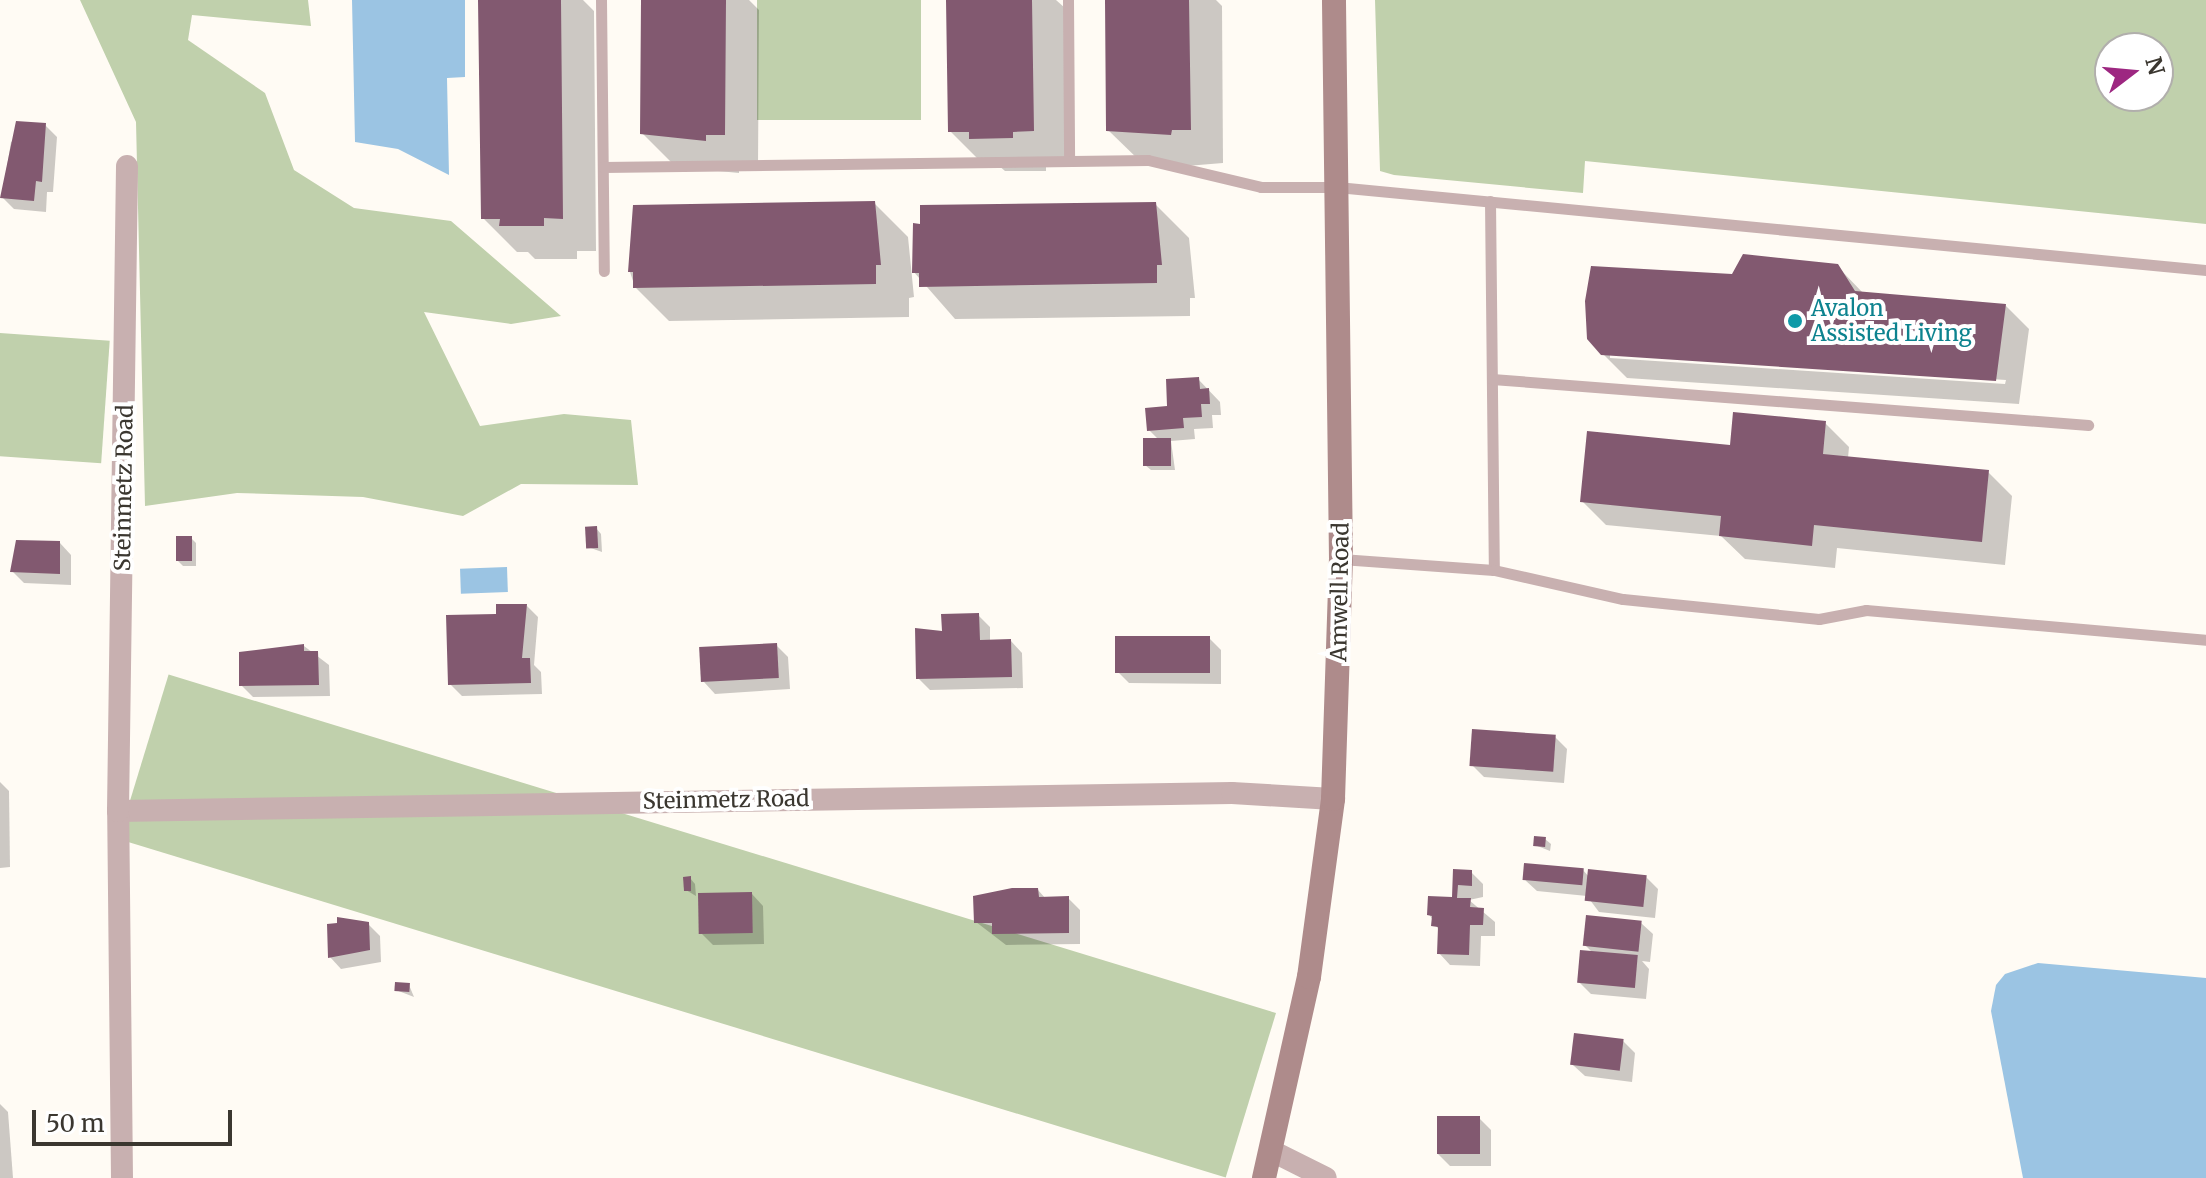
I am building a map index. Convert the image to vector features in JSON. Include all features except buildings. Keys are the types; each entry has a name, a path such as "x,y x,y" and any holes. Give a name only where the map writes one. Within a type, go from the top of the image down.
{"main road":[{"name":"Amwell Road","path":"1264,1178 1309,977 1333,799 1341,559 1334,0"}],"street":[{"name":"Steinmetz Road","path":"122,1178 118,811 127,166"},
{"name":"Steinmetz Road","path":"118,811 1232,793 1333,799"},
{"path":"1272,1151 1326,1178"}],"lane":[{"path":"601,0 604,271"},
{"path":"1068,0 1069,161"},
{"path":"603,167 1148,160 1242,185 1337,187 2206,270"},
{"path":"1490,201 1494,570"},
{"path":"1492,379 2088,425"},
{"path":"1341,559 1494,570 1623,599 1819,619 1866,610 2206,640"}],"green space":[{"path":"80,0 308,0 311,26 192,15 188,40 265,93 294,170 354,208 451,221 561,316 511,324 424,312 480,426 564,414 631,420 638,485 521,484 463,516 363,497 237,493 145,506 136,122"},
{"path":"757,0 921,0 921,120 757,120"},
{"path":"1375,0 2206,0 2206,224 1585,161 1583,193 1394,175 1380,171"},
{"path":"0,333 110,341 101,463 0,456"},
{"path":"169,674 1276,1013 1226,1177 118,839"}],"water":[{"path":"352,0 465,0 465,77 447,78 449,175 398,149 355,142"},
{"path":"507,567 508,592 461,594 460,569"},
{"path":"2038,963 2206,978 2206,1178 2023,1178 1991,1011 1996,985 2005,974"}],"place":[{"name":"Avalon Assisted Living","path":"1795,321"}]}
